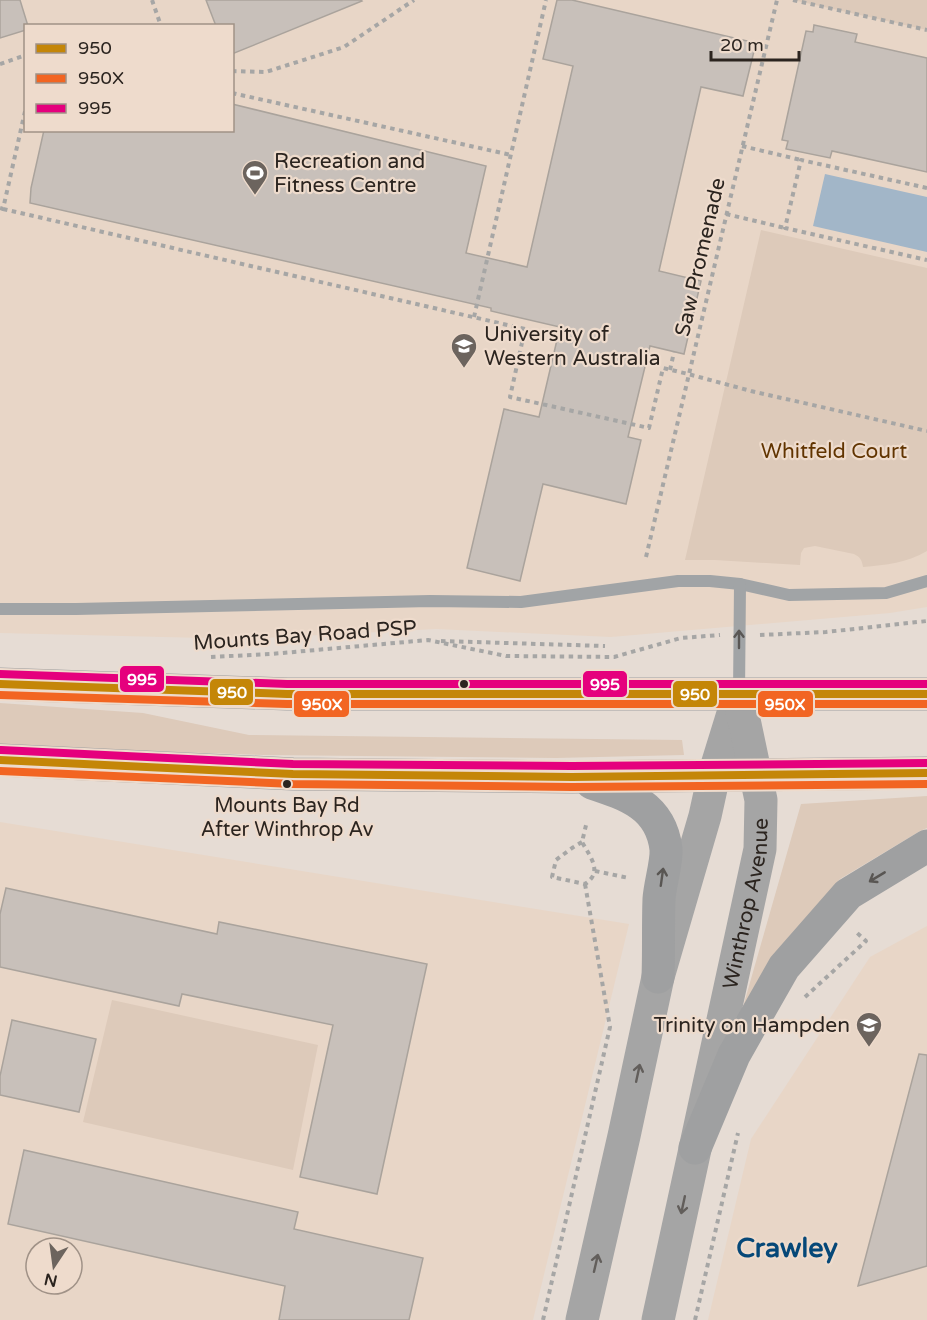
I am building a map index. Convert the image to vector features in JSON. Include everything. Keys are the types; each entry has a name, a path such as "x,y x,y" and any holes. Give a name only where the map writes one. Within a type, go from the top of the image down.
{"highway":[{"path":"0,684 287,694 927,694"},
{"path":"0,760 293,774 572,777 927,773"},
{"path":"572,777 612,789 643,804 658,820 666,850 659,897 658,977"},
{"path":"695,1148 734,1055 783,967 848,894 927,846"}],"main road":[{"path":"582,1320 658,977 739,694"},
{"name":"Winthrop Avenue","path":"658,1320 760,849 761,800 739,694"}],"lane":[{"path":"0,609 430,601 521,602 678,580 740,584 789,595 886,593 927,581"},
{"path":"739,694 740,584"}],"path":[{"path":"152,0 160,24"},
{"path":"234,70 266,72 344,47 414,0"},
{"path":"474,317 546,0"},
{"name":"Saw Promenade","path":"646,557 777,0"},
{"path":"793,0 927,30"},
{"path":"0,64 24,56"},
{"path":"234,93 511,155"},
{"path":"24,116 1,208 525,328 510,397 649,428 663,368 751,391 927,431"},
{"path":"742,147 927,188"},
{"path":"786,228 801,160"},
{"path":"726,214 927,260"},
{"path":"670,370 674,352"},
{"name":"Mounts Bay Road PSP","path":"200,658 428,640 506,656 614,657 681,638 717,634 739,636 826,632 927,621"},
{"path":"428,640 605,646"},
{"path":"582,842 556,860 552,877 585,884 592,879 595,871 591,857 582,842 587,821"},
{"path":"595,871 628,878"},
{"path":"543,1320 610,1028 585,884"},
{"path":"799,1003 866,941"},
{"path":"695,1320 738,1132"}],"shaded area":[{"name":"University of Western Australia","path":"0,0 927,0 927,607 890,613 611,637 436,629 245,639 0,633"},
{"path":"0,822 629,924 533,1320 0,1320"},
{"name":"Trinity on Hampden","path":"927,926 927,1320 708,1320 751,1139 870,957"}],"green space":[{"path":"793,0 927,0 927,30"},
{"name":"Whitfeld Court","path":"761,230 927,268 927,551 896,563 863,567 858,556 854,554 815,546 804,548 800,565 685,560"},
{"path":"0,703 143,713 249,735 682,740 684,755 556,758 263,755 0,746"},
{"path":"927,796 927,828 840,879 780,949 739,1021 801,804"},
{"path":"112,1000 318,1045 293,1170 83,1122"}],"water":[{"path":"825,174 927,197 927,252 813,226"}],"building":[{"path":"0,0 20,0 27,24 24,24 24,31 0,38"},
{"path":"206,0 362,1 234,53 234,24 215,24"},
{"path":"557,0 572,0 756,43 743,96 701,87 659,271 701,281 684,354 650,346 628,437 641,440 626,504 543,484 520,581 467,568 504,409 539,417 560,327 491,311 491,308 30,203 31,188 44,132 234,132 234,104 486,166 466,253 527,267 573,66 543,59"},
{"path":"814,25 857,34 855,42 927,58 927,172 832,151 830,158 786,149 788,141 782,140 806,31 813,32"},
{"path":"6,888 217,934 219,922 427,964 377,1194 300,1177 333,1025 182,994 179,1006 0,967 0,914"},
{"path":"12,1020 96,1039 79,1112 0,1095 0,1076"},
{"path":"919,1054 927,1055 927,1266 858,1286"},
{"path":"24,1150 298,1212 294,1229 423,1258 409,1320 279,1320 285,1286 84,1241 84,1236 62,1236 8,1224"}],"transit line":[{"name":"995","path":"0,674 287,684 927,684"},
{"name":"950","path":"0,684 287,694 927,694"},
{"name":"950X","path":"0,695 287,704 927,704"},
{"name":"995","path":"1,750 293,764 572,766 927,763"},
{"name":"950","path":"0,760 293,774 572,777 927,773"},
{"name":"950X","path":"0,771 293,784 572,787 927,784"}],"place":[{"name":"Recreation and Fitness Centre","path":"255,196"},
{"name":"University of Western Australia","path":"464,369"},
{"name":"Mounts Bay Rd After Winthrop Av","path":"287,784"},
{"name":"Trinity on Hampden","path":"869,1048"}],"district":[{"name":"Crawley","path":"787,1248"}]}
